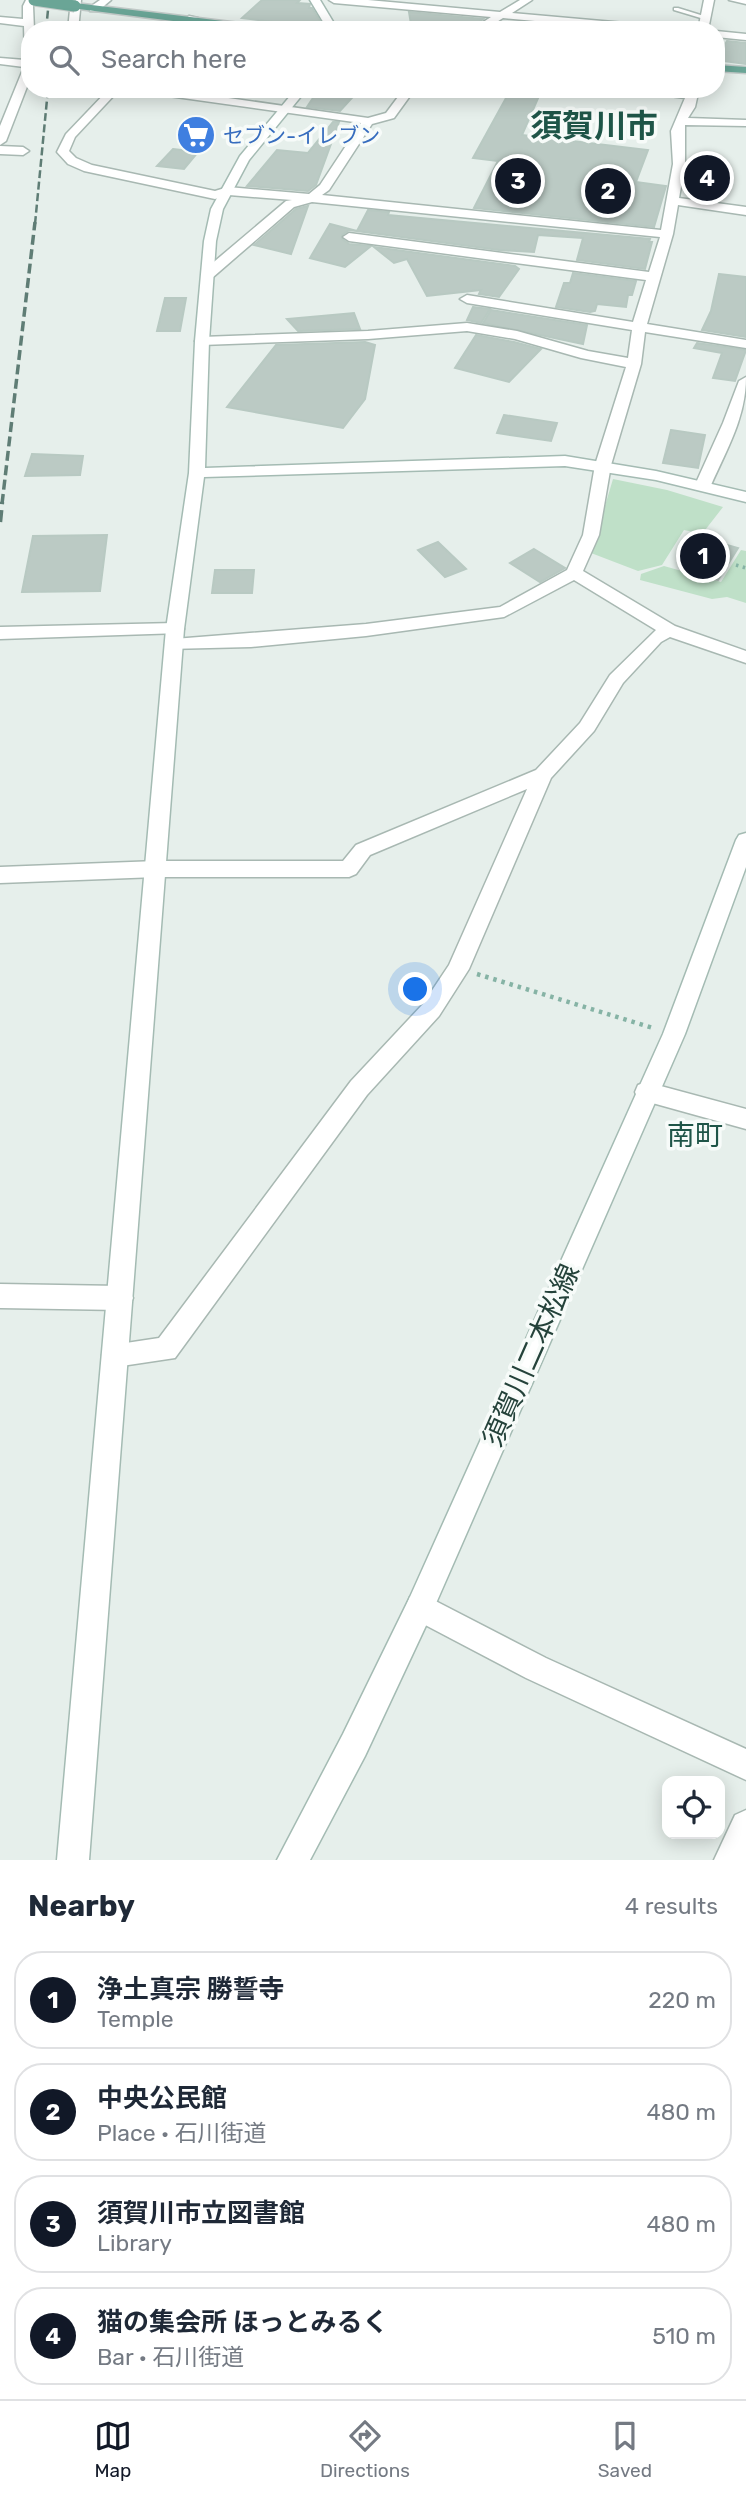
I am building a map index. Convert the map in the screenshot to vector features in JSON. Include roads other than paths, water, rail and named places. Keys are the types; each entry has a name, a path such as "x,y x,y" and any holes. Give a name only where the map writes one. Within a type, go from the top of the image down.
{"main road":[{"path":"32,0 76,3 94,9 208,21"},
{"path":"725,69 746,70"}],"street":[{"path":"29,21 32,0"},
{"path":"94,9 106,0"},
{"path":"315,0 328,21"},
{"path":"334,0 576,21"},
{"path":"491,21 527,0"},
{"path":"704,21 709,0"},
{"path":"734,0 746,1"},
{"path":"74,21 76,3"},
{"path":"0,20 21,22"},
{"path":"725,35 746,37"},
{"path":"0,61 21,62"},
{"path":"0,141 21,86"},
{"path":"105,98 70,135 63,152 72,161 88,169 215,195 228,191 311,198 667,234"},
{"path":"203,98 368,121 390,117 404,98"},
{"path":"73,1860 157,869 174,637 197,473 206,275 217,209 244,159 295,98"},
{"path":"0,633 251,641 366,630 504,612 574,573 591,535 603,465 635,364 639,326 667,234 673,201 679,164 677,131 691,98"},
{"path":"206,275 290,204 311,198 325,187 368,121"},
{"path":"680,121 746,123"},
{"path":"0,150 23,150"},
{"path":"673,201 746,211"},
{"path":"349,237 654,276"},
{"path":"467,299 746,344"},
{"path":"202,341 368,335 467,327 517,335 586,355 635,364"},
{"path":"703,485 739,424 746,381"},
{"path":"197,473 565,461 603,465 703,485 746,498"},
{"path":"574,573 669,630 691,640 746,657"},
{"path":"115,1355 166,1349 359,1088 432,1010 458,969 543,775 587,727 617,679 655,638 669,630"},
{"path":"0,875 157,869 349,869 363,850 543,775"},
{"name":"須賀川二本松線","path":"293,1860 354,1745 420,1607 674,1034 746,840"},
{"path":"646,1092 746,1119"},
{"path":"0,1296 120,1298"},
{"path":"420,1607 536,1668 746,1765"},
{"path":"730,1860 746,1826"}],"lane":[{"path":"676,9 704,18"}],"railway":[{"path":"47,21 49,0"},
{"path":"35,224 47,98"},
{"path":"2,504 35,222"},
{"path":"0,522 2,502"}],"place":[{"name":"セブン-イレブン","path":"196,135"},
{"name":"猫の集会所 ほっとみるく","path":"707,178"},
{"name":"須賀川市立図書館","path":"518,181"},
{"name":"中央公民館","path":"608,191"},
{"name":"浄土真宗 勝誓寺","path":"703,556"}],"district":[{"name":"須賀川市","path":"594,126"},
{"name":"南町","path":"695,1135"}]}
